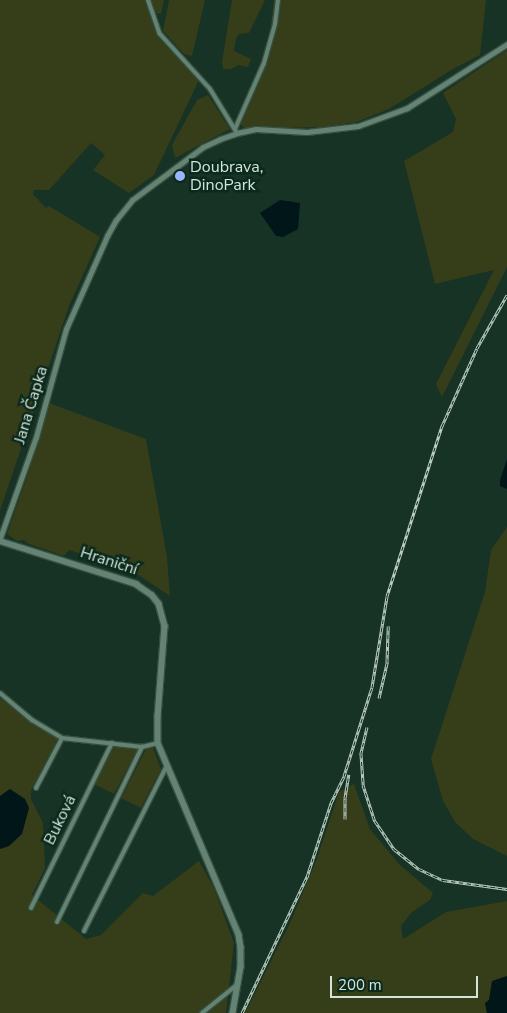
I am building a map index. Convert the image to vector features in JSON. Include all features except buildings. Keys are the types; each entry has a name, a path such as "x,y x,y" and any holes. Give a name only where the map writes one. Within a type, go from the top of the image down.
{"main road":[{"name":"Hraniční","path":"0,540 136,584 156,599 162,610 165,626 158,716 158,743 166,767 237,929 242,953 233,1013"}],"street":[{"path":"148,0 160,34 210,89 236,131"},
{"path":"236,131 264,63 275,24 278,0"},
{"name":"Jana Čapka","path":"0,540 36,437 66,329 107,236 116,220 132,200 203,147 236,131 256,129 307,132 358,126 407,108 507,44"},
{"path":"0,693 32,720 62,738 83,742 142,747 158,743"},
{"path":"36,788 62,738"},
{"name":"Buková","path":"31,908 112,743"},
{"path":"57,922 142,747"},
{"path":"84,932 166,767"},
{"path":"202,1013 238,984"}],"green space":[{"path":"0,0 145,0 158,37 199,80 154,175 129,193 93,170 105,155 91,143 49,190 34,190 33,194 46,208 49,206 100,237 69,306 0,511"},
{"path":"151,0 164,0 161,14 156,13"},
{"path":"169,0 205,0 192,56 184,54 163,31"},
{"path":"232,0 265,0 249,33 239,34 236,38 234,51 251,59 248,67 239,65 231,69 223,69 222,62"},
{"path":"274,0 486,0 480,55 453,69 389,109 357,122 325,127 245,129 239,122 269,41"},
{"path":"507,50 507,267 442,397 436,384 494,270 435,284 404,161 453,132 456,119 443,93"},
{"path":"208,95 230,129 175,158 172,145 197,100"},
{"path":"49,403 146,439 167,557 170,596 129,569 69,550 64,556 29,544 24,540 17,541 7,534 28,474"},
{"path":"507,527 507,856 473,839 455,822 443,801 431,759 485,592 491,550"},
{"path":"0,698 31,723 58,738 31,791 31,799 43,823 45,868 32,895 86,939 101,935 143,893 153,896 199,861 214,888 234,943 226,1013 0,1013 0,849 9,846 10,789 0,796"},
{"path":"113,746 138,749 114,794 94,784"},
{"path":"153,748 161,769 141,808 121,798 146,749"},
{"path":"354,784 370,829 399,864 433,893 430,900 412,912 401,926 403,939 446,912 507,901 507,976 492,982 489,1000 485,1004 487,1013 245,1013 290,923 316,861 339,792"}],"shaded area":[{"path":"280,200 300,203 298,229 283,237 276,236 260,213"},
{"path":"507,459 507,489 500,486 500,480"},
{"path":"10,789 25,799 29,808 22,834 9,846 0,849 0,796"},
{"path":"507,976 507,1013 487,1013 485,1003 489,1000 492,981"}],"railway":[{"path":"242,1013 307,877 331,803 344,776 372,687 387,596 442,426 477,348 507,295"},
{"path":"379,698 387,662 388,626"},
{"path":"367,727 361,754 363,785 375,821 394,849 419,869 443,880 507,889"},
{"path":"345,819 345,798 349,774"}],"place":[{"name":"Doubrava, DinoPark","path":"180,176"}]}
